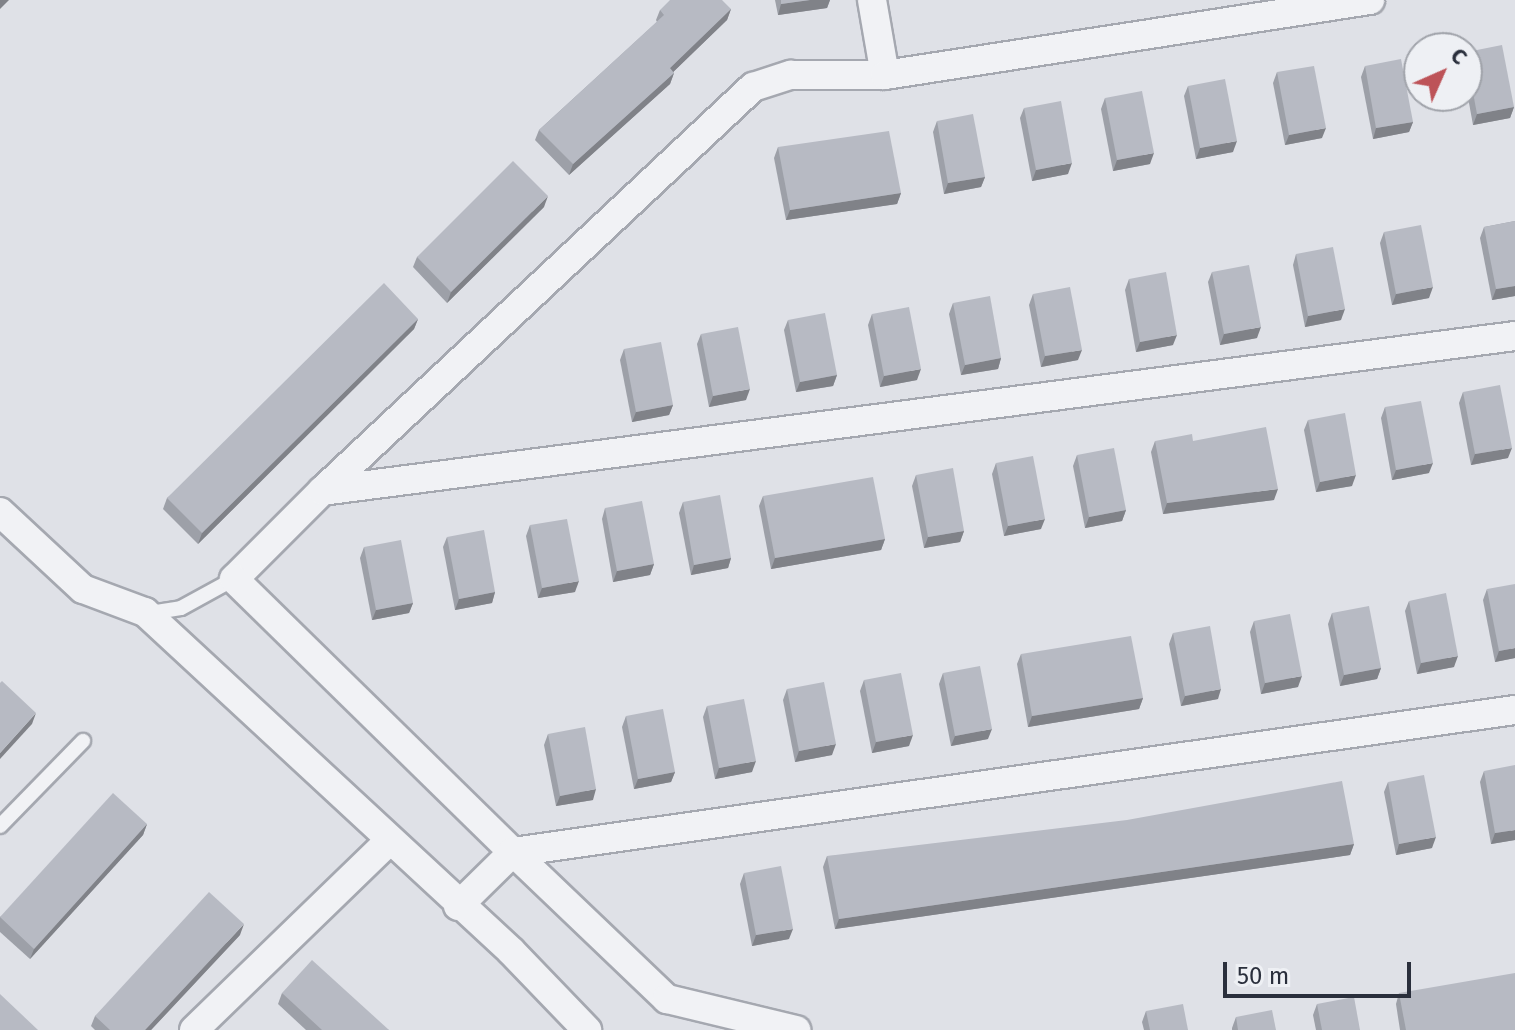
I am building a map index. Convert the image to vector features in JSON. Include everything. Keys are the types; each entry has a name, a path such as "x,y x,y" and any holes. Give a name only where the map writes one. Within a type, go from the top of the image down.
{"street":[{"path":"872,0 885,75"},
{"path":"796,1030 667,999 234,579 322,491 740,94 791,75 885,75 1226,9 1370,0"},
{"path":"322,491 1515,336"},
{"path":"0,512 83,589 145,612 390,840 587,1030"},
{"path":"458,906 513,852 1515,710"},
{"path":"206,1026 390,840"}],"lane":[{"path":"145,612 181,608 234,579"},
{"path":"0,826 83,741"}],"building":[{"path":"670,0 722,0 731,9 670,68 674,73 573,164 539,130 664,15 660,10"},
{"path":"781,0 810,0 781,4"},
{"path":"1502,45 1514,107 1477,114 1483,112 1483,49"},
{"path":"1401,59 1403,112 1411,112 1413,122 1376,128 1365,66"},
{"path":"1314,66 1326,128 1289,135 1277,72"},
{"path":"1225,79 1237,141 1200,148 1188,86"},
{"path":"1142,91 1154,153 1117,160 1105,98"},
{"path":"1061,101 1072,163 1036,170 1024,108"},
{"path":"973,114 985,177 948,183 937,121"},
{"path":"889,131 901,193 790,210 778,147"},
{"path":"513,161 548,196 451,292 417,257"},
{"path":"1515,221 1515,286 1496,289 1484,227"},
{"path":"1421,225 1433,287 1396,294 1384,232"},
{"path":"1333,247 1345,309 1308,316 1296,254"},
{"path":"1249,265 1261,327 1224,334 1212,272"},
{"path":"1166,272 1177,335 1140,342 1129,279"},
{"path":"384,283 418,319 202,533 167,498"},
{"path":"1070,287 1082,350 1045,356 1033,294"},
{"path":"990,296 1001,358 965,365 953,303"},
{"path":"909,307 921,369 884,376 872,314"},
{"path":"825,313 837,375 800,382 788,320"},
{"path":"738,327 750,389 713,396 701,334"},
{"path":"661,342 673,405 636,412 624,349"},
{"path":"1500,385 1512,448 1475,454 1463,392"},
{"path":"1421,401 1433,463 1396,470 1385,407"},
{"path":"1345,413 1356,475 1320,482 1308,420"},
{"path":"1266,427 1278,489 1167,503 1155,441 1192,434 1193,441"},
{"path":"1114,448 1126,510 1089,517 1077,455"},
{"path":"1033,456 1045,519 1008,526 996,463"},
{"path":"953,468 964,531 928,537 916,475"},
{"path":"873,477 885,539 775,558 763,496"},
{"path":"720,495 731,558 694,565 683,502"},
{"path":"642,501 654,564 617,571 605,508"},
{"path":"567,519 579,581 542,588 530,525"},
{"path":"484,530 495,592 459,599 447,537"},
{"path":"401,540 413,603 376,610 364,547"},
{"path":"1515,584 1515,648 1499,651 1487,589"},
{"path":"1446,593 1458,656 1421,663 1409,601"},
{"path":"1369,606 1381,668 1344,675 1332,613"},
{"path":"1290,614 1302,676 1265,683 1254,621"},
{"path":"1210,626 1221,689 1185,696 1173,633"},
{"path":"1131,636 1143,698 1032,716 1021,654"},
{"path":"980,666 992,729 955,736 943,673"},
{"path":"901,673 913,735 876,742 864,680"},
{"path":"2,681 36,713 0,753 0,683"},
{"path":"824,682 836,744 799,751 787,689"},
{"path":"744,699 756,761 719,768 707,706"},
{"path":"663,709 675,772 638,779 626,716"},
{"path":"585,727 596,789 560,796 548,734"},
{"path":"1515,765 1515,830 1495,833 1484,771"},
{"path":"1424,775 1436,837 1399,844 1388,782"},
{"path":"1342,781 1354,844 839,919 827,856 1127,820"},
{"path":"113,793 147,824 34,949 0,917"},
{"path":"781,866 793,929 756,935 744,873"},
{"path":"209,892 244,924 145,1030 110,1030 95,1016"},
{"path":"312,960 389,1030 322,1030 282,993"},
{"path":"1515,973 1515,1030 1406,1030 1399,993"},
{"path":"0,994 38,1030 0,1030"},
{"path":"1354,997 1360,1030 1322,1030 1317,1004"},
{"path":"1183,1004 1188,1030 1150,1030 1146,1011"},
{"path":"1272,1010 1276,1030 1238,1030 1236,1017"}]}
